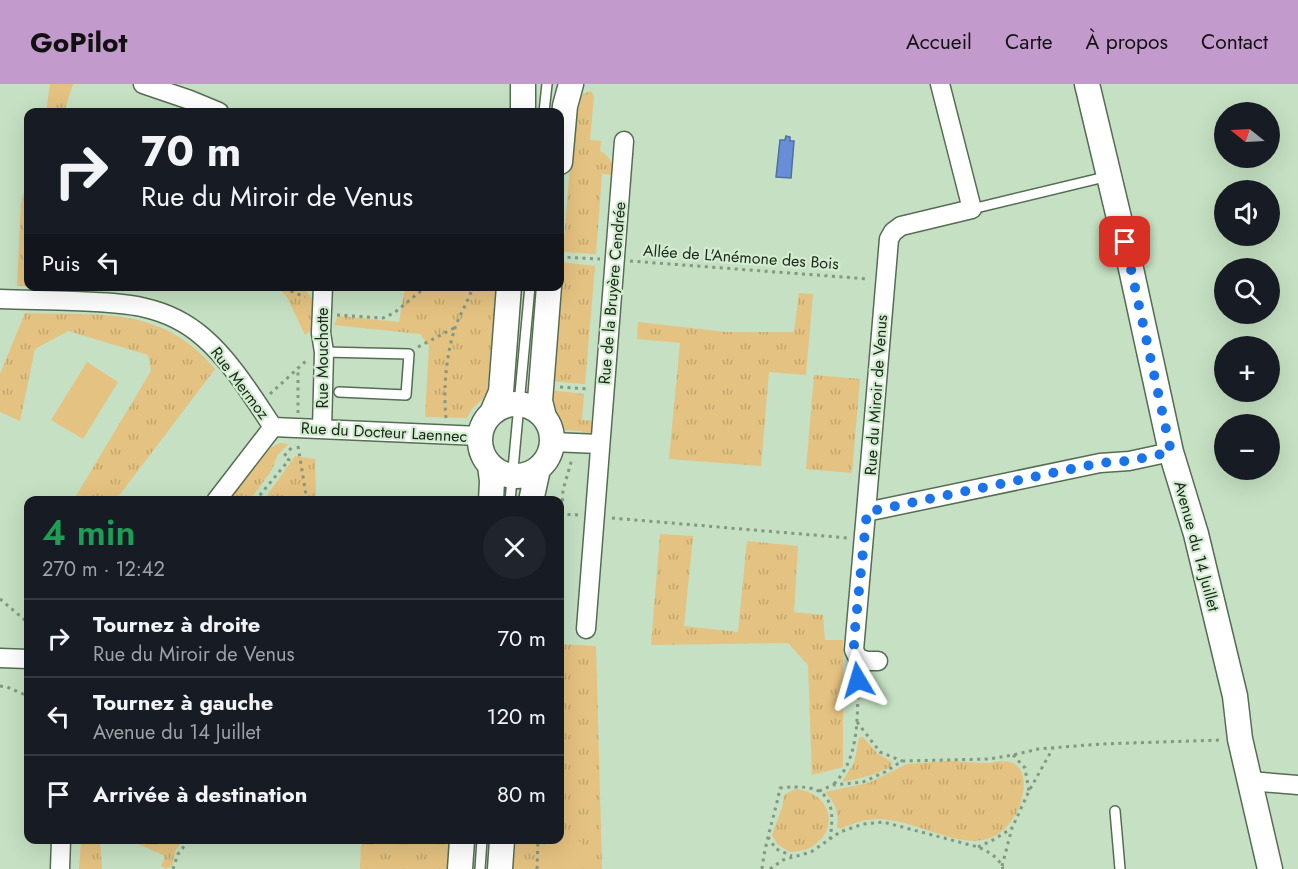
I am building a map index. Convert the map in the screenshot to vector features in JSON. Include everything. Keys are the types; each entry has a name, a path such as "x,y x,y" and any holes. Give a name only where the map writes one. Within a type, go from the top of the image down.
{"street":[{"path":"143,84 210,108"},
{"path":"523,84 524,108"},
{"path":"564,114 572,84"},
{"path":"940,84 972,209"},
{"name":"Avenue du 14 Juillet","path":"1087,84 1171,452 1196,534 1235,696 1240,739 1270,869"},
{"name":"Rue de la Bruyère Cendrée","path":"585,629 624,141"},
{"name":"Rue du Miroir de Venus","path":"858,658 854,650 854,639 867,512 888,247 893,232 901,226 972,209"},
{"name":"Rue Mouchotte","path":"322,429 323,291"},
{"path":"492,413 507,405 519,404 535,409 544,417 550,426 552,442 548,457 538,469 526,475 513,476 501,472 490,465 483,454 480,436 484,423 492,413 501,392 509,291"},
{"path":"544,417 540,401 549,291"},
{"name":"Rue Mermoz","path":"0,299 123,303 162,313 193,329 211,344 273,427"},
{"path":"220,496 273,427"},
{"name":"Rue du Docteur Laennec","path":"273,427 480,436"},
{"path":"552,442 599,444"},
{"path":"867,512 1100,463 1129,461 1171,452"},
{"path":"490,465 491,496"},
{"path":"532,496 538,469"},
{"path":"0,658 24,658"},
{"path":"858,658 879,661"},
{"path":"1249,781 1298,785"},
{"path":"60,869 61,844"},
{"path":"460,869 462,844"},
{"path":"500,869 502,844"}],"lane":[{"path":"544,108 547,84"},
{"path":"972,209 1109,176"},
{"path":"511,496 530,291"},
{"path":"324,349 408,354 406,395 339,392"},
{"path":"1115,811 1120,869"},
{"path":"480,869 482,844"}],"path":[{"name":"Allée de L'Anémone des Bois","path":"564,257 884,280"},
{"path":"322,315 383,318 394,313 421,291"},
{"path":"448,435 445,389 449,352 456,327 471,291"},
{"path":"408,354 434,337 456,327"},
{"path":"258,405 298,367 324,349"},
{"path":"297,428 298,367"},
{"path":"259,496 289,460 284,456 297,441 306,496"},
{"path":"563,496 577,443"},
{"path":"594,516 864,539"},
{"path":"0,599 24,619"},
{"path":"833,785 845,772 853,752 857,722 858,658"},
{"path":"0,686 24,694"},
{"path":"857,722 880,752 902,760 988,759 1038,749 1240,739"},
{"path":"1003,868 1012,828 1053,748"},
{"path":"1013,755 1025,768 1029,791"},
{"path":"819,791 833,785 863,782 885,772 902,760"},
{"path":"762,869 780,788 796,786 819,791 829,800 834,817 830,839"},
{"path":"770,869 793,856 811,852 840,832 863,824 883,822 978,847 993,854 1003,868"},
{"path":"978,847 995,840 1012,828"},
{"path":"768,836 776,849 793,856"},
{"path":"173,869 178,854 186,844"},
{"path":"537,869 538,844"}],"green space":[{"path":"50,84 73,84 65,108 47,108"},
{"path":"591,91 594,96 590,140 601,141 600,151 611,161 613,167 613,175 602,174 596,254 564,252 575,104 583,94"},
{"path":"24,192 24,286 17,286 21,203"},
{"path":"564,262 595,266 585,384 549,381 559,291 564,291"},
{"path":"281,291 306,291 316,303 315,327 305,335 287,297"},
{"path":"404,291 497,291 487,395 472,409 467,418 425,417 429,346 420,334 334,325 338,316 399,322"},
{"path":"799,293 813,294 806,375 769,372 761,466 669,459 680,343 637,339 638,322 726,332 794,332"},
{"path":"25,313 104,315 151,324 173,334 194,348 215,369 119,496 76,496 151,371 148,355 68,331 35,349 20,421 0,412 0,374"},
{"path":"87,362 118,382 83,439 51,420"},
{"path":"814,375 860,379 852,473 806,469"},
{"path":"549,390 584,394 582,420 593,421 592,431 582,437 583,431 565,430 552,405"},
{"path":"280,443 288,444 277,456 272,470 253,496 231,496 267,450"},
{"path":"295,456 315,459 316,496 267,496"},
{"path":"660,534 693,536 684,626 738,632 747,541 798,546 794,612 823,615 825,640 843,640 843,767 812,775 808,665 788,643 651,645"},
{"path":"564,644 596,646 602,869 513,869 515,844 564,844"},
{"path":"863,737 877,753 892,762 891,767 872,775 844,782 843,780 854,763 859,738"},
{"path":"946,761 987,763 1007,761 1021,770 1024,783 1022,798 1018,810 1006,828 992,837 976,841 883,819 864,821 840,829 837,827 836,808 825,792 868,783 907,764"},
{"path":"795,789 817,796 828,812 829,820 827,830 813,846 790,852 777,844 772,835 782,808 784,795"},
{"path":"564,838 576,838 581,843 582,869 547,869 547,844 564,844"},
{"path":"81,844 100,844 102,869 79,869"},
{"path":"138,844 180,844 175,851 172,866 166,869 161,866 165,856"},
{"path":"361,844 449,844 447,869 360,869"}],"water":[{"path":"786,136 790,137 790,141 794,141 791,178 776,177 780,140 785,140"}],"route":[{"path":"858,680 858,658 854,650 854,639 867,512 1100,463 1129,461 1171,452 1125,242"}]}
